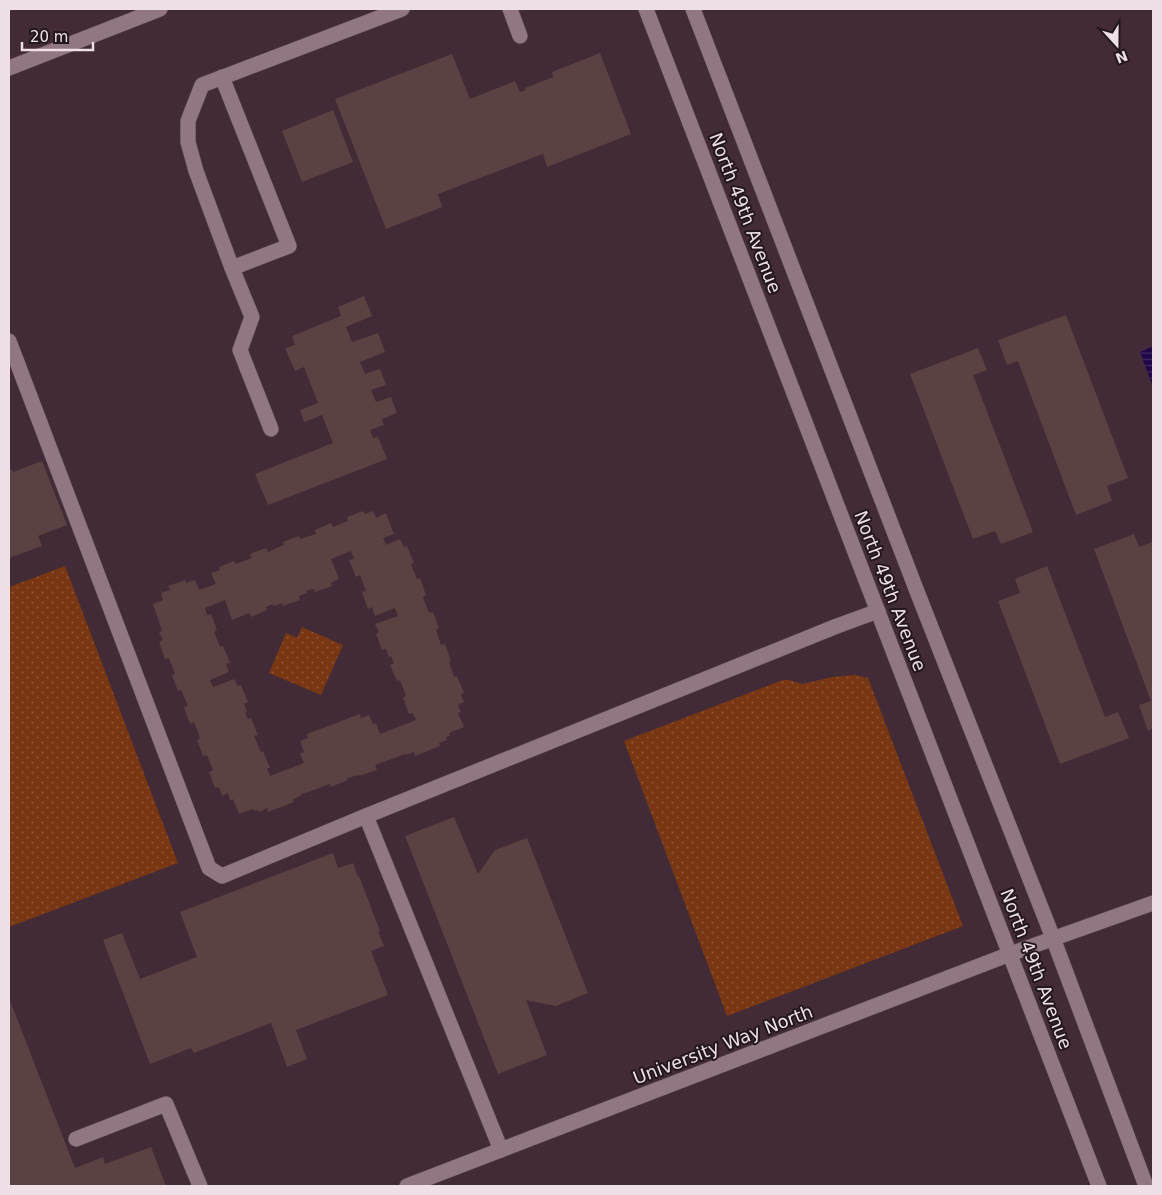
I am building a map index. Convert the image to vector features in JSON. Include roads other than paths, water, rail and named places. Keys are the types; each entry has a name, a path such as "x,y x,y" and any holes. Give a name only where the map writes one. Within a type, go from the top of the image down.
{"street":[{"path":"9,68 160,9"},
{"path":"271,430 240,350 252,316 196,171 188,142 188,121 202,84 402,9"},
{"path":"510,9 520,36"},
{"name":"North 49th Avenue","path":"646,9 1099,1186"},
{"name":"North 49th Avenue","path":"693,9 918,594 1053,938 1146,1186"},
{"path":"222,77 289,246 232,268"},
{"path":"9,341 209,868 222,876 809,637 878,611"},
{"path":"366,816 501,1150"},
{"name":"University Way North","path":"407,1186 1010,954 1153,903"},
{"path":"76,1138 166,1104 200,1186"}]}
